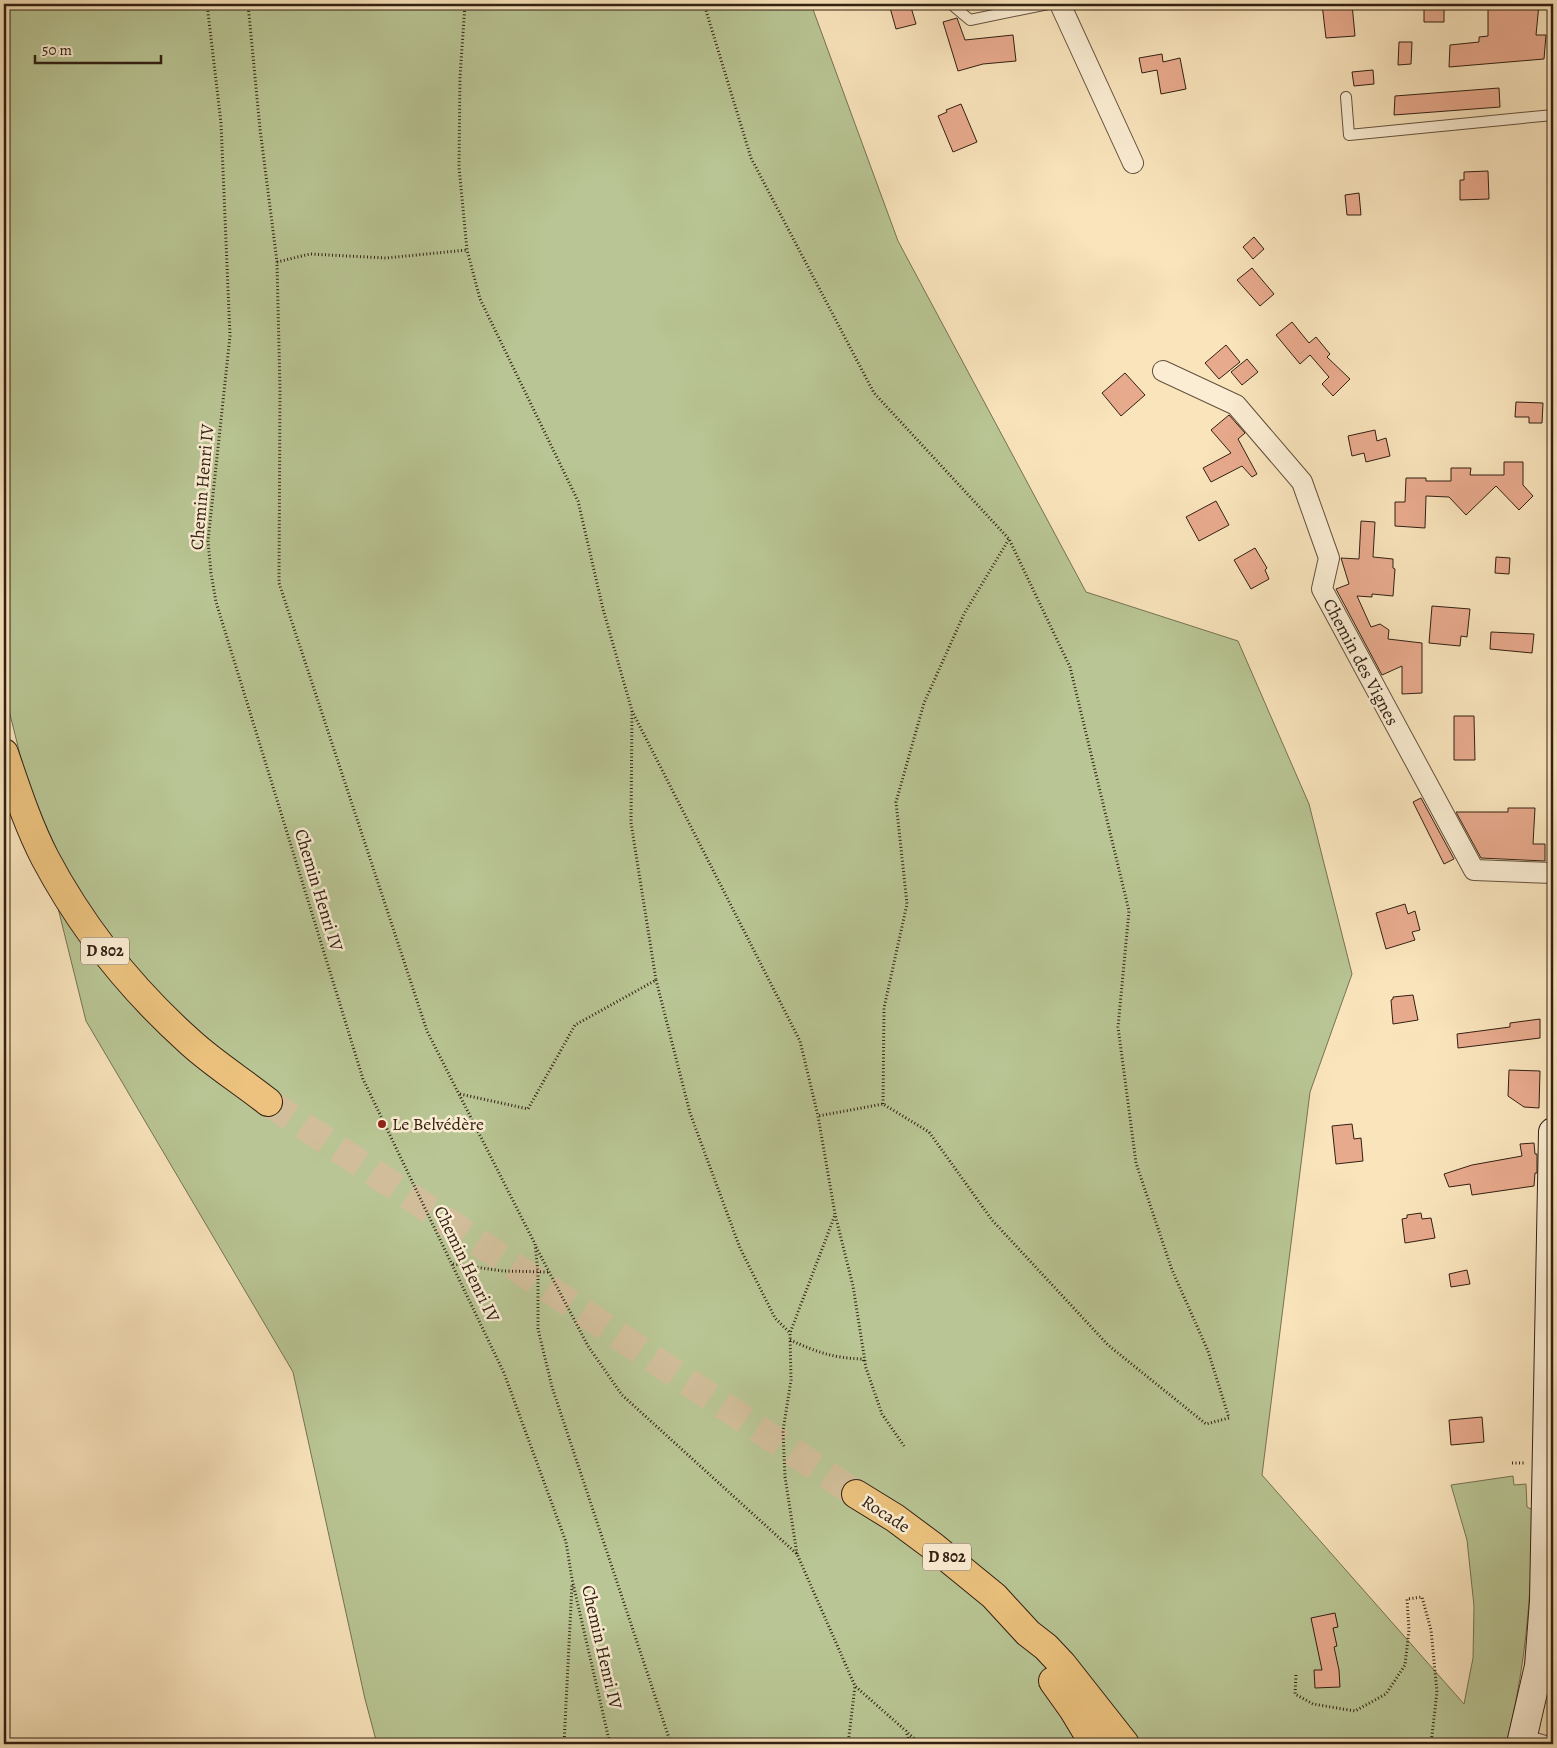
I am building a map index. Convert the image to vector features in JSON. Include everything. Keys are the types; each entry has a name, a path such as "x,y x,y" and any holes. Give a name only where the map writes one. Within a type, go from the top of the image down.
{"main road":[{"name":"D 802","path":"4,752 22,805 44,857 70,902 114,963 148,1001 191,1043 268,1102"},
{"path":"1522,1740 1539,1666 1550,1534 1553,1132"},
{"name":"Rocade","path":"856,1494 896,1518 934,1547 994,1596 1028,1633"},
{"name":"D 802","path":"1028,1633 1048,1673 1094,1744"},
{"name":"D 802","path":"1028,1633 1046,1647 1062,1664 1125,1744"}],"street":[{"path":"1060,4 1133,163"},
{"name":"Chemin des Vignes","path":"1163,371 1236,405 1302,482 1329,558 1322,589 1474,870 1553,873"}],"lane":[{"path":"951,4 970,20 1048,4"},
{"path":"1346,97 1349,135 1553,115"},
{"path":"1522,1740 1553,1743"}],"path":[{"name":"Chemin Henri IV","path":"207,4 222,123 230,336 208,541 216,602 363,1079 504,1372 566,1542 572,1579 610,1744"},
{"path":"248,4 260,128 277,262 280,391 278,583 427,1031 588,1346 622,1395 797,1554"},
{"path":"465,4 460,77 459,167 467,250 480,299 578,501 603,609 632,711 800,1041 818,1116 836,1214 852,1286 866,1368"},
{"path":"704,4 751,158 874,393 1009,539 1070,667 1129,911 1118,1027 1136,1163 1172,1270 1208,1352 1229,1418 1206,1424 1108,1345 992,1220 929,1132 883,1104 818,1116"},
{"path":"277,262 310,254 386,258 467,250"},
{"path":"883,1104 884,1008 908,904 896,802 924,703 964,614 1009,539"},
{"path":"632,711 631,823 656,980 690,1113 740,1248 775,1318 790,1333"},
{"path":"460,1094 528,1109 575,1025 656,980"},
{"path":"836,1214 790,1333 791,1380 783,1431 785,1477 797,1554 855,1686 920,1744"},
{"path":"535,1244 538,1272 538,1329 552,1387 671,1744"},
{"path":"452,1264 503,1271 549,1272"},
{"path":"790,1340 821,1354 842,1358 863,1358 882,1414 904,1446"},
{"path":"1512,1463 1532,1463"},
{"path":"564,1744 572,1579"},
{"path":"1296,1675 1295,1694 1313,1704 1354,1711 1386,1694 1405,1665 1409,1630 1407,1600 1422,1597 1431,1630 1438,1692 1431,1744"},
{"path":"848,1744 855,1686"},
{"path":"906,1732 910,1744"}],"green space":[{"path":"4,4 811,4 898,241 1086,592 1238,641 1309,804 1352,974 1310,1092 1262,1475 1464,1704 1473,1658 1474,1606 1467,1540 1451,1485 1513,1476 1514,1485 1526,1484 1527,1507 1533,1510 1530,1593 1520,1680 1506,1744 377,1744 365,1699 293,1372 86,1021 4,690"}],"building":[{"path":"889,4 910,4 916,24 896,29"},
{"path":"1322,4 1352,4 1355,36 1326,38"},
{"path":"1488,4 1539,4 1536,35 1546,35 1544,59 1449,67 1450,45 1479,42 1479,37 1488,36"},
{"path":"1424,7 1444,7 1444,22 1424,22"},
{"path":"957,18 965,40 1013,35 1016,61 983,64 958,71 943,22"},
{"path":"1399,42 1412,42 1411,64 1398,65"},
{"path":"1162,54 1163,62 1180,58 1186,89 1161,94 1157,70 1142,73 1139,58"},
{"path":"1373,70 1374,84 1354,86 1352,72"},
{"path":"1499,88 1500,107 1394,115 1395,96"},
{"path":"961,104 977,142 953,152 938,116 947,112 946,110"},
{"path":"1488,171 1489,199 1460,200 1460,180 1464,180 1464,172"},
{"path":"1359,193 1361,215 1347,215 1345,195"},
{"path":"1254,237 1264,249 1253,259 1243,247"},
{"path":"1252,268 1274,294 1260,306 1237,280"},
{"path":"1292,322 1309,343 1316,337 1330,354 1327,357 1350,379 1333,396 1322,384 1329,377 1310,355 1300,364 1276,335"},
{"path":"1226,345 1240,362 1219,379 1205,363"},
{"path":"1247,359 1258,372 1242,385 1231,372"},
{"path":"1125,373 1145,395 1121,416 1102,393"},
{"path":"1516,402 1543,403 1542,423 1529,423 1529,417 1515,417"},
{"path":"1229,415 1245,433 1238,439 1257,474 1252,477 1242,466 1211,482 1203,468 1231,453 1211,430"},
{"path":"1375,430 1377,441 1386,438 1390,456 1366,462 1364,453 1352,456 1348,436"},
{"path":"1504,462 1523,462 1523,485 1533,496 1519,510 1496,486 1466,515 1449,497 1426,496 1425,528 1395,526 1395,502 1405,502 1406,478 1426,478 1426,481 1451,481 1451,468 1471,468 1470,475 1504,475"},
{"path":"1216,501 1229,525 1199,541 1186,517"},
{"path":"1361,521 1375,522 1373,557 1393,559 1393,568 1395,569 1393,596 1372,594 1372,597 1357,596 1371,627 1380,624 1389,630 1388,639 1422,643 1422,693 1402,694 1402,666 1382,675 1336,589 1349,584 1341,558 1359,559"},
{"path":"1255,548 1267,568 1265,570 1269,579 1251,589 1234,560"},
{"path":"1496,557 1510,558 1509,574 1495,573"},
{"path":"1432,606 1470,609 1467,637 1461,636 1460,646 1429,643"},
{"path":"1491,632 1534,634 1532,653 1490,649"},
{"path":"1454,716 1474,716 1475,760 1454,760"},
{"path":"1421,798 1454,859 1444,864 1413,802"},
{"path":"1508,808 1535,808 1533,844 1545,844 1545,861 1481,858 1456,812 1508,812"},
{"path":"1405,904 1408,914 1415,911 1420,930 1412,932 1415,940 1386,949 1376,913"},
{"path":"1413,995 1418,1020 1393,1024 1391,1000 1393,997"},
{"path":"1540,1019 1540,1038 1458,1048 1457,1034 1510,1027 1510,1023"},
{"path":"1509,1070 1540,1071 1539,1108 1524,1107 1508,1096"},
{"path":"1352,1124 1354,1139 1361,1138 1363,1161 1336,1164 1332,1126"},
{"path":"1534,1143 1535,1154 1537,1154 1537,1173 1535,1173 1534,1186 1472,1195 1470,1184 1449,1187 1444,1174 1472,1165 1522,1156 1520,1144"},
{"path":"1421,1213 1422,1219 1431,1218 1435,1238 1405,1243 1402,1219 1407,1218 1407,1215"},
{"path":"1467,1270 1470,1284 1451,1287 1449,1274"},
{"path":"1482,1417 1484,1442 1451,1445 1449,1420"},
{"path":"1335,1613 1338,1627 1333,1628 1337,1646 1334,1647 1339,1670 1340,1687 1315,1688 1314,1670 1322,1670 1311,1618"}],"tunnel":[{"path":"268,1102 856,1494"}],"place":[{"name":"Le Belvédère","path":"382,1124"}]}
